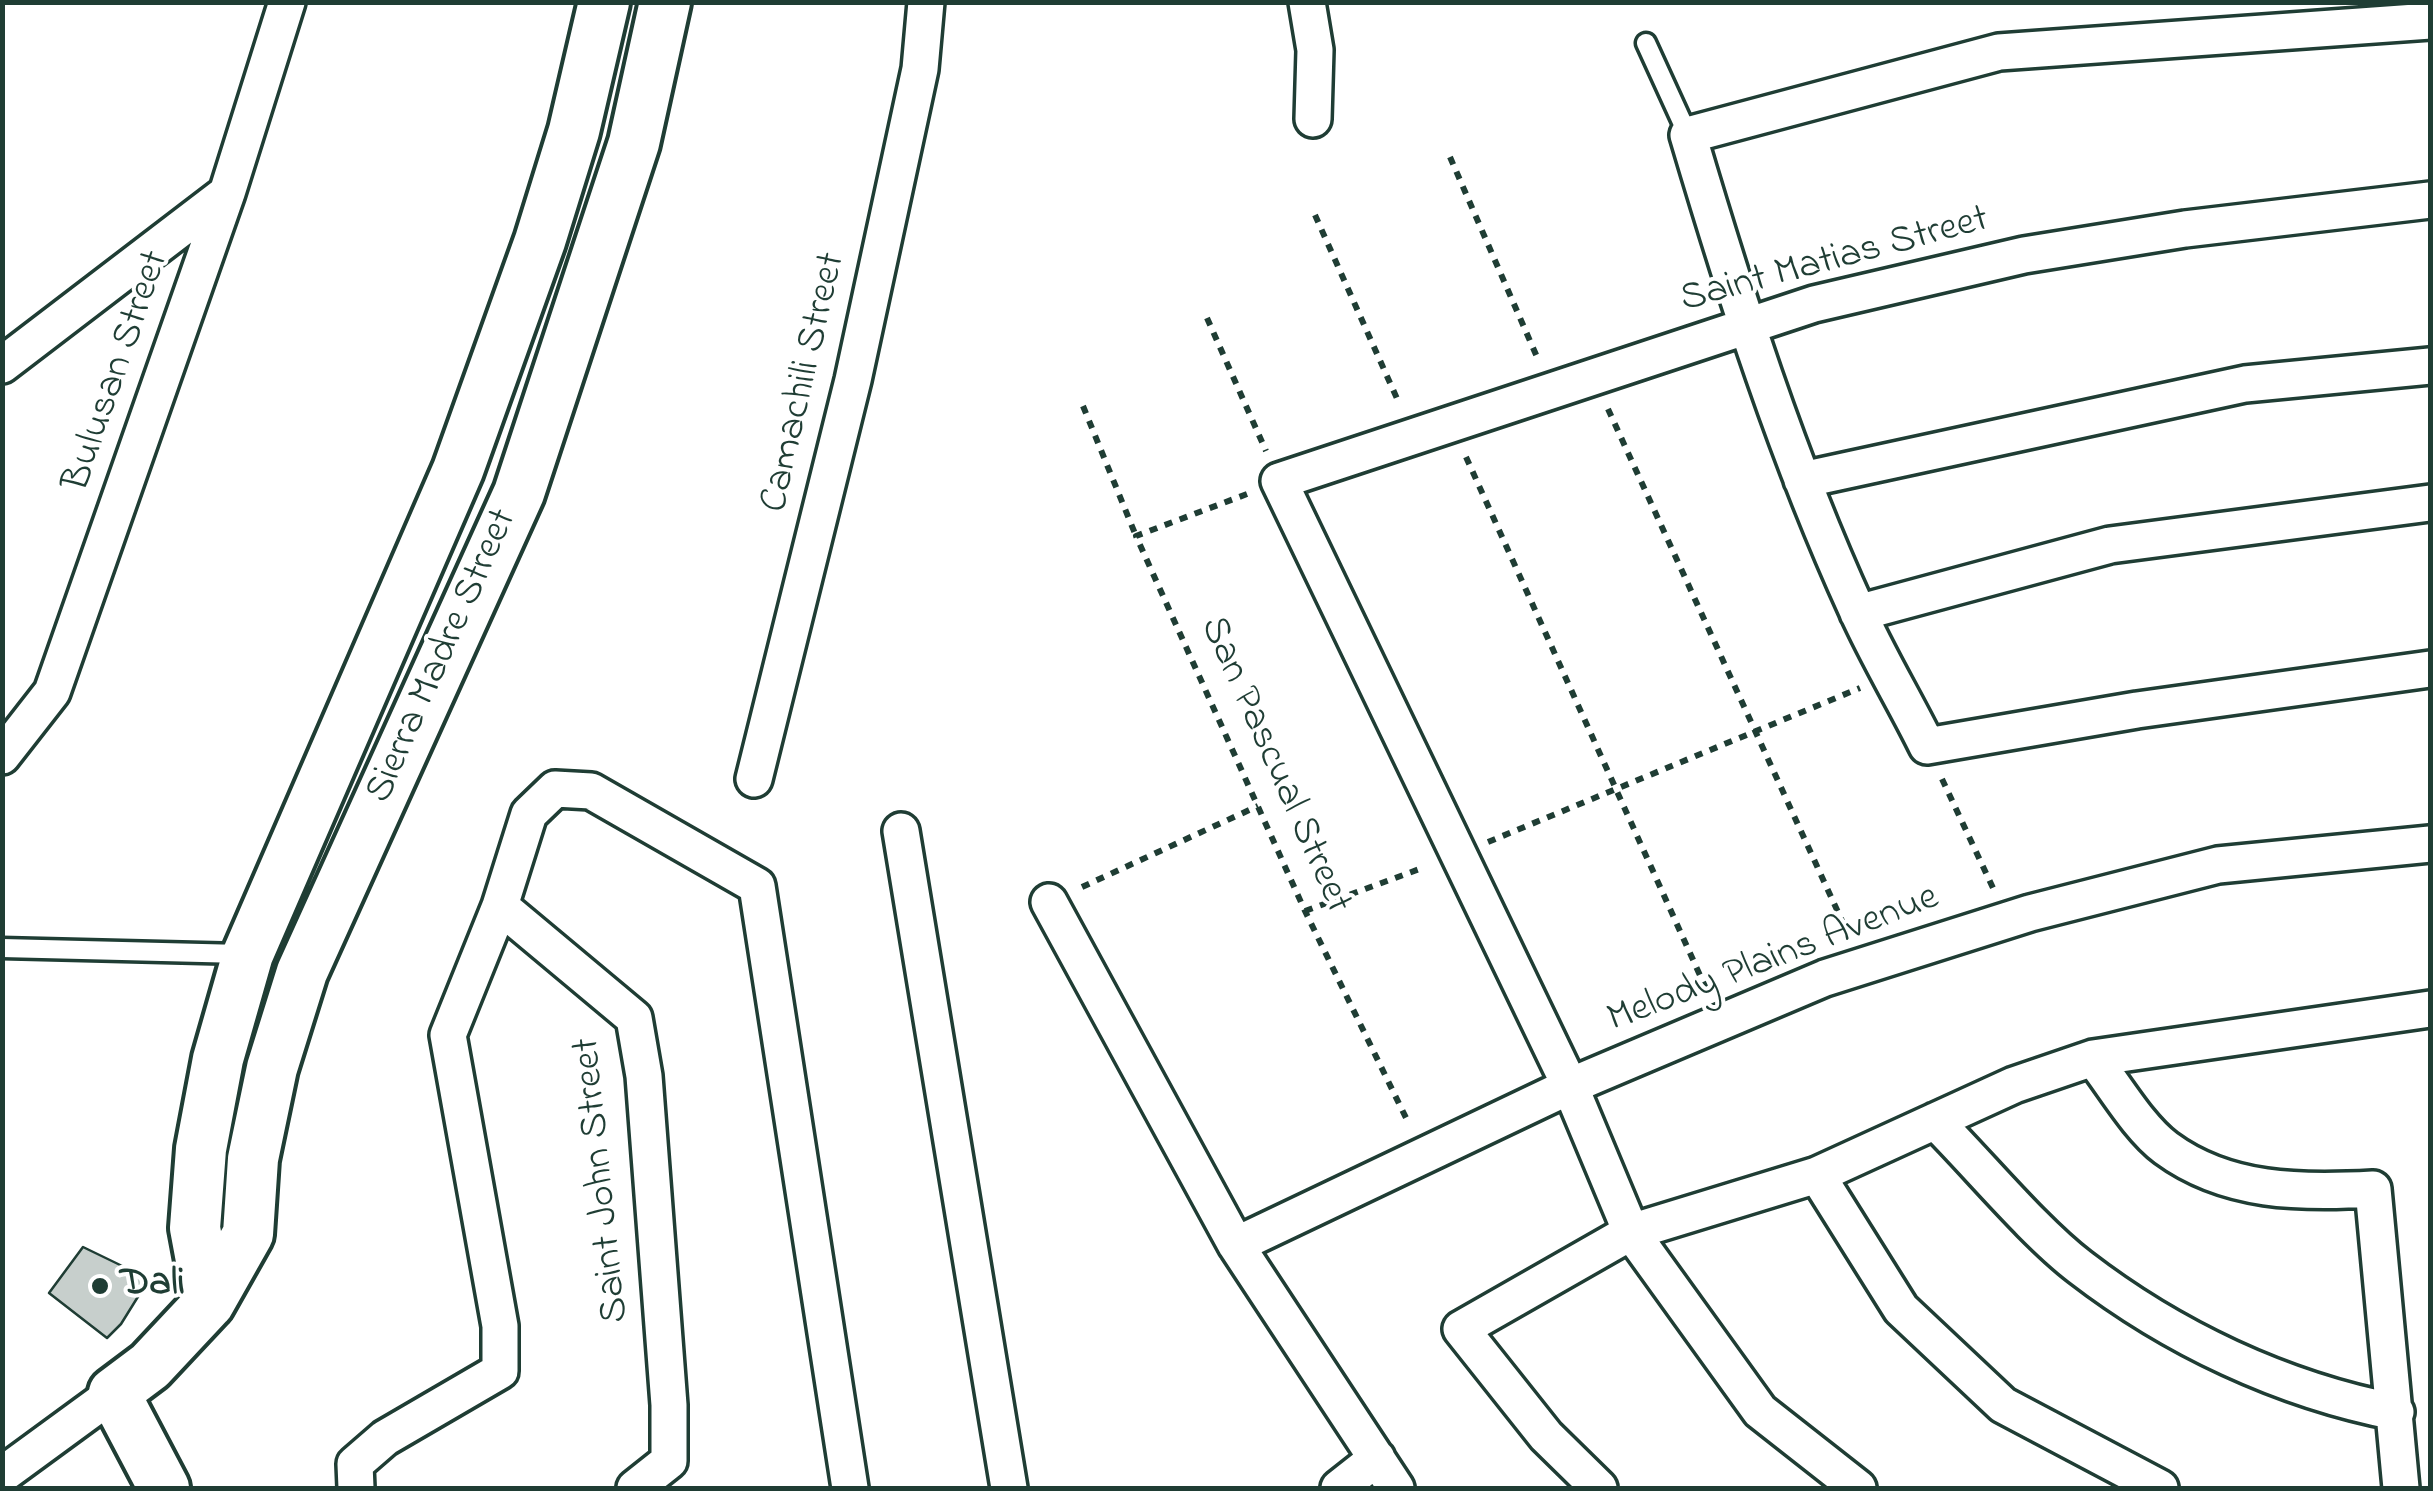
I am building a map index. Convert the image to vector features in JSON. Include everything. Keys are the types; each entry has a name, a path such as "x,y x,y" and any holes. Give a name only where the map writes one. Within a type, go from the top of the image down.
{"main road":[{"name":"Sierra Madre Street","path":"210,1303 195,1228 201,1149 218,1059 248,954 458,470 540,241 574,131 604,2"},
{"name":"Sierra Madre Street","path":"114,1393 150,1366 210,1303 248,1234 253,1159 268,1086 302,972 518,493 634,143 664,2"},
{"path":"366,676 424,702"},
{"path":"114,1393 164,1488"}],"street":[{"name":"Bulusan Street","path":"2,756 52,692 227,194 288,2"},
{"name":"Camachili Street","path":"754,779 853,380 920,69 926,2"},
{"path":"1308,2 1315,50 1313,119"},
{"path":"2430,21 1999,52 1688,136 1745,325 1802,480 1858,613 1927,746 2137,710 2430,669"},
{"path":"2,364 227,194"},
{"name":"Saint Matias Street","path":"1279,482 1814,304 2024,255 2186,229 2430,200"},
{"path":"1802,480 2245,384 2430,366"},
{"path":"1279,482 1570,1086 1631,1232 1760,1411 1858,1488"},
{"path":"1858,613 2110,545 2430,503"},
{"path":"356,1488 355,1464 385,1438 500,1371 500,1326 448,1035 500,906 529,814 555,790 591,792 757,886 850,1488"},
{"path":"901,831 1009,1488"},
{"name":"Melody Plains Avenue","path":"1236,1245 1720,1019 1862,966 2008,920 2218,865 2430,844"},
{"path":"1049,902 1236,1245 1396,1488"},
{"name":"Saint John Street","path":"500,906 634,1018 644,1076 669,1406 669,1461 635,1488"},
{"path":"1599,1488 1546,1436 1461,1330 1631,1232 1817,1175 2014,1084 2093,1058 2430,1010"},
{"path":"2093,1058 2164,1146 2229,1182 2322,1192 2373,1189 2401,1488"},
{"path":"1935,1121 2078,1266 2202,1346 2331,1400 2396,1412"},
{"path":"1817,1175 1901,1309 2003,1406 2160,1488"},
{"name":"Sierra Madre Street","path":"2,1476 114,1393"},
{"path":"1339,1488 1377,1458"}],"lane":[{"path":"1646,43 1688,136"},
{"path":"2,948 248,954"}],"path":[{"path":"1450,158 1551,391"},
{"path":"1315,216 1414,436"},
{"path":"1136,536 1279,482 1208,318"},
{"path":"1592,376 1862,966"},
{"name":"San Pascual Street","path":"1083,406 1136,536 1305,911 1425,1157"},
{"path":"1451,424 1720,1019"},
{"path":"1305,911 1457,855 1892,675"},
{"path":"1927,746 2008,920"},
{"path":"1049,902 1258,806"}],"building":[{"name":"Dali","path":"83,1247 149,1279 121,1324 107,1338 49,1293"}],"place":[{"name":"Dali","path":"100,1286"}]}
